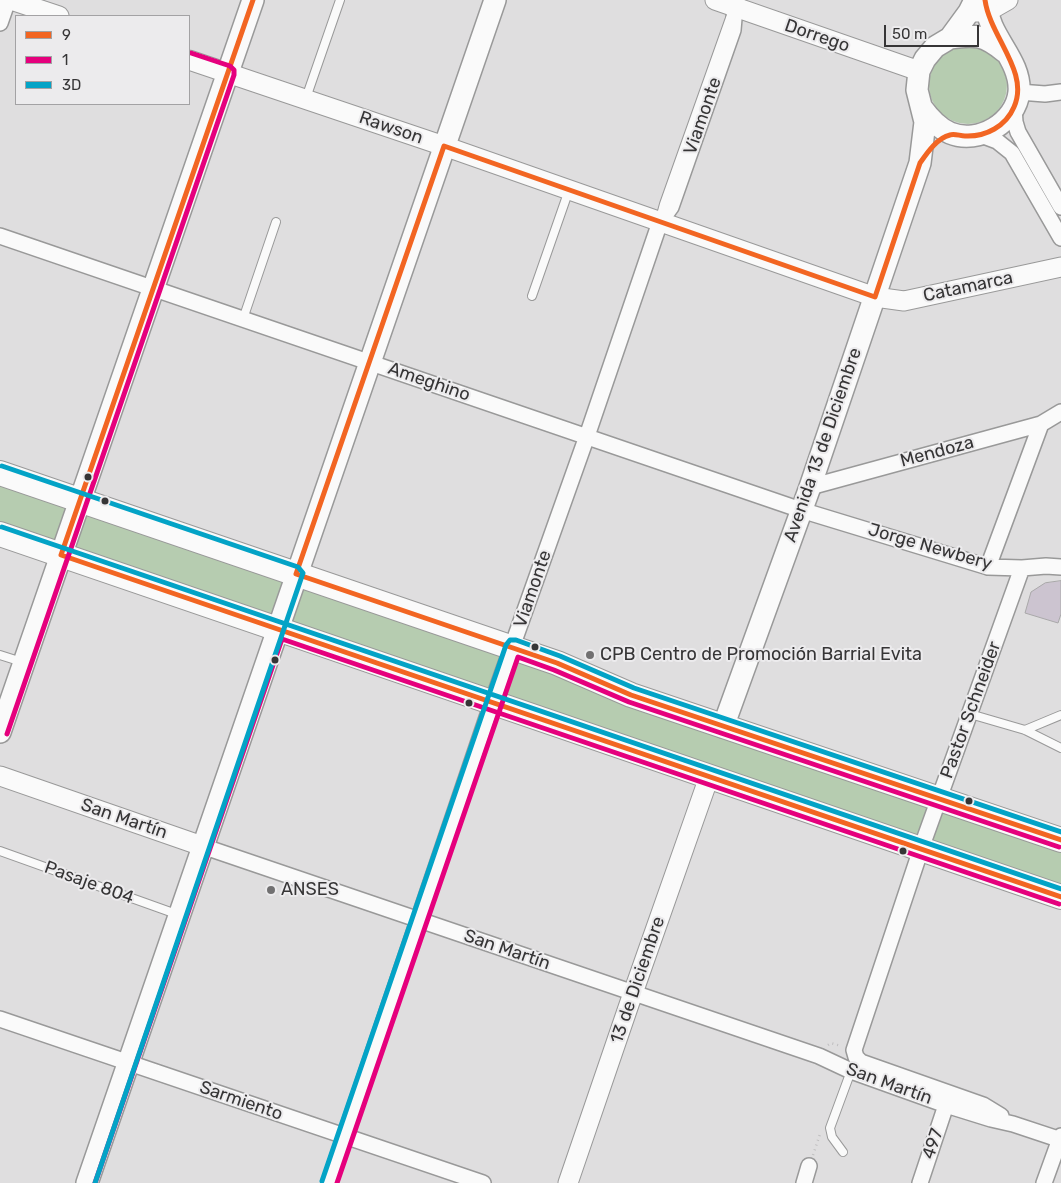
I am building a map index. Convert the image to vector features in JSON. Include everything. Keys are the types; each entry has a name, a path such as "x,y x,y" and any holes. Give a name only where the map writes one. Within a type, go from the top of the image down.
{"main road":[{"path":"0,732 253,0"},
{"path":"87,1183 495,0"},
{"path":"920,163 925,122 917,90 919,71 925,59 935,47 950,38 979,6 1017,72 1016,100 1000,125 981,135 965,137 951,134 934,124 922,108"},
{"path":"950,38 972,35 991,41 1007,54"},
{"path":"920,163 936,142 951,134"},
{"name":"Avenida 13 de Diciembre","path":"723,727 810,487 920,163"},
{"path":"0,473 513,647 557,663 631,695 723,727 1061,840"},
{"path":"0,534 922,848 1061,898"}],"street":[{"path":"0,23 10,0 56,15"},
{"name":"Dorrego","path":"715,0 736,4 919,71"},
{"path":"979,6 1008,0"},
{"name":"Viamonte","path":"329,1183 492,702 587,436 660,222 671,207 733,30 736,4"},
{"name":"Rawson","path":"190,60 444,146 875,297"},
{"path":"1061,92 1016,100 1015,122 1018,132 1061,206"},
{"path":"981,135 997,141 1012,153 1061,238"},
{"name":"Ameghino","path":"0,236 801,510"},
{"name":"Catamarca","path":"875,297 904,301 1061,267"},
{"name":"Mendoza","path":"810,487 1041,424 1061,412"},
{"path":"988,567 1041,424"},
{"name":"Jorge Newbery","path":"801,510 988,567 1061,567"},
{"name":"Pastor Schneider","path":"849,1044 922,848 1022,568"},
{"name":"San Martín","path":"0,776 819,1056 851,1071 946,1105 1061,1138"},
{"name":"13 de Diciembre","path":"568,1183 710,777"},
{"name":"Sarmiento","path":"0,1019 483,1183"},
{"name":"San Martín","path":"849,1044 861,1062 983,1105 1013,1124"},
{"name":"497","path":"920,1183 946,1105"},
{"path":"1044,1183 1061,1138"},
{"path":"804,1183 810,1166"}],"lane":[{"path":"306,100 340,0"},
{"path":"532,296 569,190"},
{"path":"243,319 276,222"},
{"path":"0,655 24,663"},
{"path":"970,714 1025,730 1061,748"},
{"path":"1025,730 1061,715"},
{"name":"Pasaje 804","path":"0,851 179,915"},
{"path":"843,1152 832,1137 830,1128 851,1071"}],"path":[{"path":"831,1043 842,1047 849,1044"}],"green space":[{"path":"968,46 983,49 995,58 1004,70 1007,85 1004,100 995,112 983,121 968,124 953,121 941,112 932,100 929,85 932,70 941,58 953,49"},
{"path":"0,473 1061,840 1061,897 0,534"}],"building":[{"path":"1061,581 1061,614 1058,623 1025,613 1031,592 1045,583"}],"transit line":[{"name":"9","path":"253,0 61,555 1061,897"},
{"name":"9","path":"985,0 988,14 1007,54 1017,81 1018,94 1014,107 1001,125 988,132 973,136 953,134 941,139 920,163 875,297 444,146 296,574 557,663 631,695 1061,840"},
{"name":"1","path":"7,734 234,75 234,70 230,66 191,53"},
{"name":"3D","path":"2,466 298,567 303,573 95,1183"},
{"name":"3D","path":"2,527 1061,889"},
{"name":"1","path":"95,1183 282,639 1059,904"},
{"name":"3D","path":"322,1181 506,645 510,640 516,640 560,656 634,688 1061,832"},
{"name":"1","path":"337,1183 518,657 629,702 1059,847"}],"place":[{"name":"CPB Centro de Promoción Barrial Evita","path":"590,655"},
{"name":"ANSES","path":"271,890"}]}
